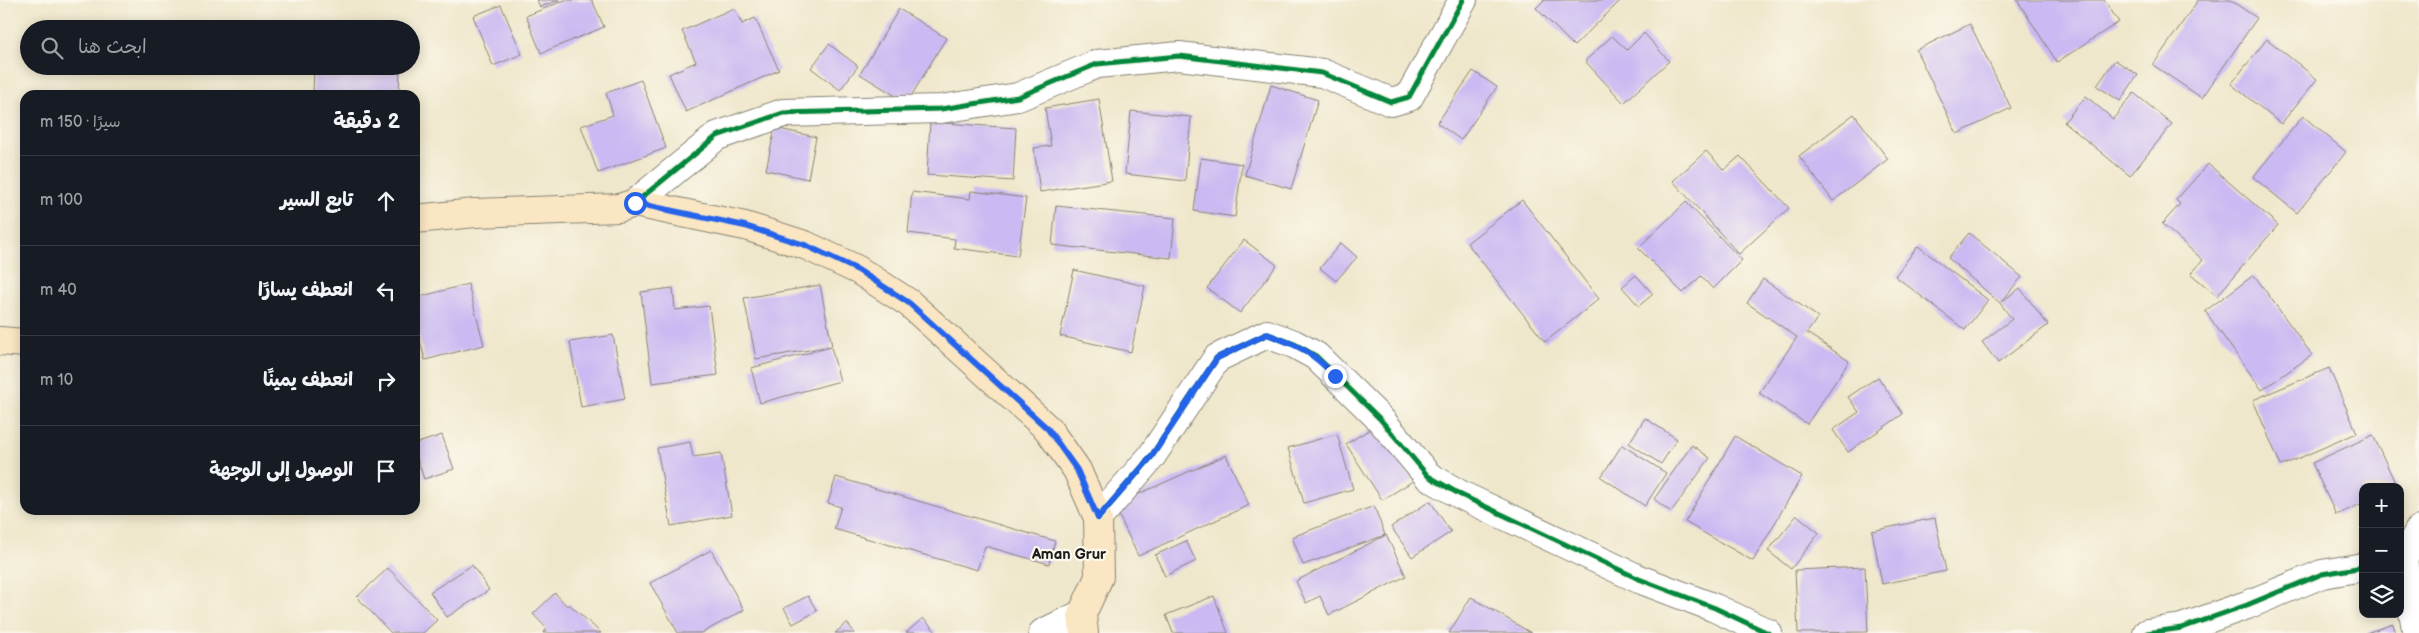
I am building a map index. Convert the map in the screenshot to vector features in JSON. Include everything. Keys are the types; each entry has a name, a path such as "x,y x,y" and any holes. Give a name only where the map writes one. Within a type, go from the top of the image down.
{"main road":[{"path":"420,218 475,212 618,208 635,203 745,226 805,245 858,270 909,303 1048,429 1077,470 1098,518 1099,577 1083,624"},
{"path":"0,341 20,342"}],"street":[{"path":"635,203 717,136 783,113 941,109 1018,97 1097,64 1180,56 1322,73 1391,102 1409,97 1463,0"},
{"path":"1098,518 1151,457 1217,358 1267,334 1294,344 1316,356 1380,419 1428,476 1460,495 1639,579 1716,608 1768,633"},
{"path":"2404,557 2419,530"},
{"path":"2147,633 2182,628 2247,605 2322,574 2359,568"},
{"path":"2404,571 2417,633"},
{"path":"1043,633 1083,624"}],"building":[{"path":"537,0 559,0 540,7"},
{"path":"565,0 592,0 604,27 541,53 526,16"},
{"path":"1544,0 1621,0 1574,46 1536,8"},
{"path":"2017,0 2104,0 2119,22 2057,62"},
{"path":"2198,0 2230,0 2257,18 2202,98 2153,65"},
{"path":"501,5 522,54 493,66 473,16"},
{"path":"734,8 742,24 755,18 779,70 686,112 669,74 696,62 682,31"},
{"path":"899,9 946,38 907,103 860,74"},
{"path":"1970,24 2011,108 1957,134 1916,50"},
{"path":"1644,33 1669,61 1624,103 1585,61 1612,36 1627,50"},
{"path":"2267,39 2317,79 2281,124 2231,84"},
{"path":"829,44 858,66 840,90 811,68"},
{"path":"2115,60 2138,75 2120,101 2097,86"},
{"path":"1473,71 1497,87 1461,140 1437,123"},
{"path":"314,75 400,75 399,90 313,90"},
{"path":"641,80 666,148 598,173 581,126 613,115 606,93"},
{"path":"1271,85 1318,100 1291,189 1245,175"},
{"path":"2134,93 2172,124 2130,176 2064,122 2086,96 2113,119"},
{"path":"1099,99 1112,181 1040,192 1034,148 1051,146 1045,108"},
{"path":"1131,111 1191,117 1185,181 1125,174"},
{"path":"1854,114 1888,159 1833,201 1799,156"},
{"path":"2303,116 2346,152 2297,213 2253,177"},
{"path":"930,122 1016,128 1013,181 927,175"},
{"path":"775,128 816,137 808,179 766,170"},
{"path":"1706,151 1724,170 1740,156 1789,208 1739,254 1673,181"},
{"path":"1201,158 1242,164 1235,217 1194,211"},
{"path":"2208,164 2278,225 2217,296 2191,274 2203,260 2162,224 2180,204 2176,200"},
{"path":"971,191 1026,198 1018,256 954,248 955,239 908,233 912,192 970,199"},
{"path":"1522,200 1599,299 1545,342 1467,243"},
{"path":"1686,202 1742,260 1713,289 1701,276 1683,293 1638,248"},
{"path":"1056,206 1175,218 1171,258 1052,245"},
{"path":"1969,233 2022,277 2001,302 2020,288 2048,325 1998,363 1982,342 2012,319 2000,303 1948,258"},
{"path":"1244,240 1277,265 1240,313 1207,288"},
{"path":"1341,243 1357,257 1336,281 1320,268"},
{"path":"1918,246 1988,300 1965,330 1895,276"},
{"path":"1074,270 1145,286 1131,352 1060,336"},
{"path":"1636,275 1653,294 1639,306 1622,287"},
{"path":"2254,275 2312,355 2262,390 2205,311"},
{"path":"1763,279 1818,317 1807,333 1849,361 1807,424 1759,393 1797,337 1747,303"},
{"path":"468,284 484,345 425,360 420,340 420,297"},
{"path":"820,285 832,346 756,359 744,298"},
{"path":"673,288 675,310 709,306 718,375 652,383 641,292"},
{"path":"613,335 625,399 581,407 570,342"},
{"path":"831,347 840,381 760,403 751,368"},
{"path":"2329,368 2357,433 2281,466 2253,400"},
{"path":"1878,377 1903,414 1848,452 1833,430 1859,412 1848,397"},
{"path":"1645,418 1677,439 1661,464 1629,443"},
{"path":"1377,425 1413,481 1382,500 1346,444"},
{"path":"1337,434 1353,489 1304,503 1288,448"},
{"path":"442,435 454,469 424,479 420,467 420,442"},
{"path":"2373,435 2395,483 2359,483 2359,505 2336,515 2312,463"},
{"path":"1735,436 1802,476 1753,561 1685,522"},
{"path":"690,442 693,457 721,453 732,515 671,526 657,448"},
{"path":"1622,445 1666,473 1645,506 1601,477"},
{"path":"1692,445 1710,458 1671,512 1654,499"},
{"path":"1226,455 1249,505 1138,556 1114,505"},
{"path":"836,477 1055,541 1049,564 985,546 977,570 834,529 841,507 828,503"},
{"path":"1430,501 1451,532 1412,557 1391,527"},
{"path":"1374,506 1385,535 1303,565 1292,537"},
{"path":"1797,515 1819,533 1791,569 1768,551"},
{"path":"1935,518 1946,571 1882,584 1872,531"},
{"path":"1386,535 1406,576 1329,615 1320,596 1306,603 1296,581"},
{"path":"1186,541 1196,561 1165,576 1155,555"},
{"path":"711,550 744,610 702,633 678,633 650,583"},
{"path":"472,565 489,590 447,617 430,592"},
{"path":"1865,567 1868,632 1798,633 1795,570"},
{"path":"388,568 437,620 423,633 391,633 357,597"},
{"path":"555,593 567,606 569,604 601,633 543,633 547,629 533,614"},
{"path":"808,596 817,611 793,624 784,608"},
{"path":"1214,596 1228,633 1173,633 1166,615"},
{"path":"1471,597 1531,633 1449,633"},
{"path":"923,618 937,633 906,633"},
{"path":"847,623 855,633 835,633"},
{"path":"2393,624 2396,633 2366,633"}],"cycle path":[{"path":"635,203 717,136 783,113 941,109 1018,97 1097,64 1179,56 1322,73 1391,102 1409,97 1463,0"},
{"path":"1098,518 1151,457 1217,358 1267,334 1294,344 1316,356 1380,419 1428,476 1461,495 1639,579 1715,608 1768,633"},
{"path":"2147,633 2182,628 2247,605 2322,574 2359,568"}],"district":[{"name":"Aman Grur","path":"1069,554"}],"route":[{"path":"635,203 745,226 805,245 858,270 909,303 1048,429 1077,470 1098,518 1151,457 1217,358 1267,334 1294,344 1316,356 1335,376"}]}
